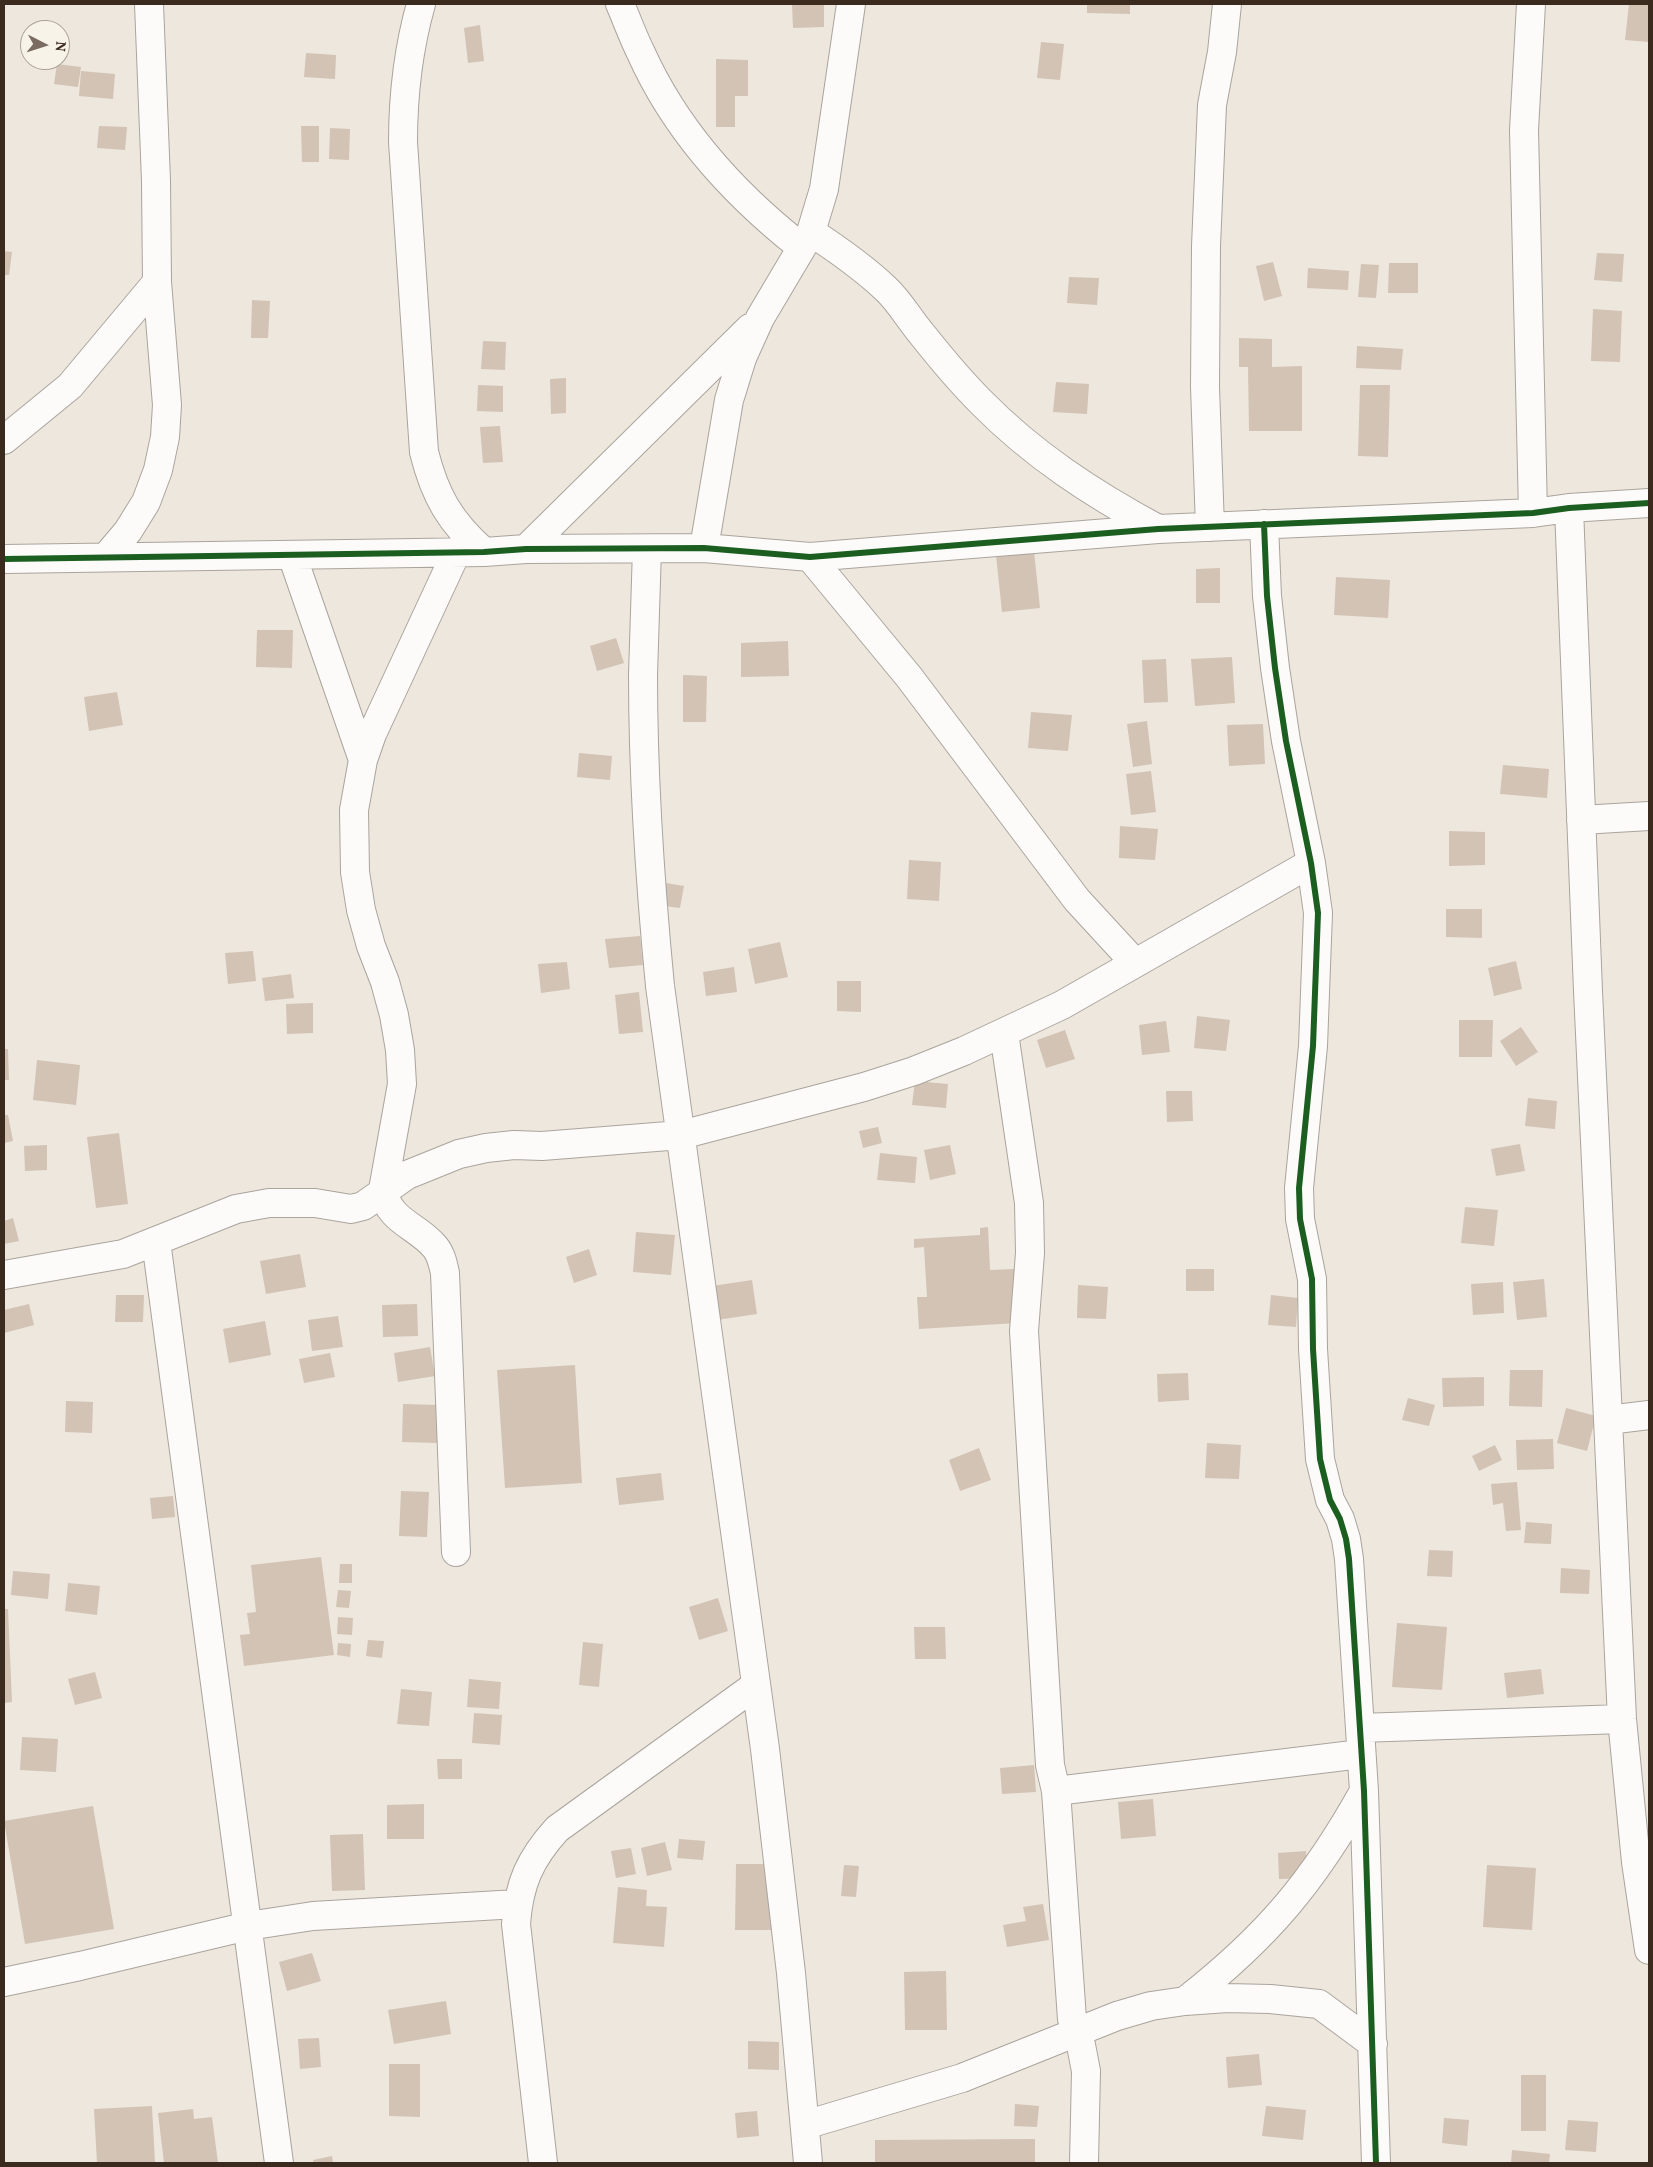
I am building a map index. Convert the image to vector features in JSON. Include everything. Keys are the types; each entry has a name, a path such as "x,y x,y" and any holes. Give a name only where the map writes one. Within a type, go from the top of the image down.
{"street":[{"path":"106,557 128,531 146,502 158,470 165,438 167,405 157,282 156,181 149,4"},
{"path":"421,4 407,65 403,104 403,142 424,452 431,478 440,500 467,537 484,552"},
{"path":"620,4 641,54 661,91 684,127 710,161 738,192 768,221 806,240 838,249 887,290 980,402 1020,439 1063,473 1109,503 1158,529"},
{"path":"704,548 729,400 742,358 760,318 806,240 824,189 851,4"},
{"path":"1210,527 1205,386 1206,246 1212,105 1222,52 1227,4"},
{"path":"1531,4 1524,130 1533,513"},
{"path":"4,440 70,386 157,282"},
{"path":"526,549 760,318"},
{"path":"4,559 456,553 526,549 704,548 810,557 1158,529 1533,513 1569,508 1649,503"},
{"path":"1569,508 1581,820 1622,1719 1636,1862 1649,1950"},
{"path":"1264,524 1267,596 1275,668 1286,740 1311,863 1318,912 1313,1046 1300,1165 1300,1219 1312,1279 1315,1399 1320,1459 1330,1500 1340,1519 1346,1539 1349,1559 1364,1791 1376,2163"},
{"path":"647,549 643,675 646,802 651,894 660,986 779,1861 808,2163"},
{"path":"456,553 372,734 363,760 354,810 355,872 361,910 394,1015 400,1050 402,1084 383,1190 386,1205 393,1213 435,1247 442,1261 445,1273 456,1552"},
{"path":"292,555 363,760"},
{"path":"810,557 909,677 1077,900 1135,962"},
{"path":"1581,820 1649,816"},
{"path":"4,1275 123,1254 236,1209 269,1203 292,1202 351,1209 363,1206 374,1200 383,1190 407,1175 458,1154 514,1145 542,1146 680,1135 864,1087 914,1071 1004,1033 1062,1005 1311,863"},
{"path":"1004,1033 1029,1203 1030,1253 1024,1331 1050,1765 1056,1791 1072,2019 1081,2045 1086,2071 1084,2163"},
{"path":"156,1241 279,2163"},
{"path":"1608,1420 1649,1416"},
{"path":"543,2163 517,1934 517,1904 521,1885 530,1865 542,1846 557,1829 756,1685"},
{"path":"1056,1791 1361,1741 1622,1719"},
{"path":"1186,2000 1224,1971 1260,1938 1292,1901 1324,1859 1364,1791"},
{"path":"4,1982 248,1926 313,1916 517,1904"},
{"path":"805,2125 962,2078 1117,2016 1151,2006 1186,2000 1270,1999 1318,2004 1373,2044"}],"building":[{"path":"792,4 824,4 824,27 793,28"},
{"path":"1087,4 1130,4 1130,14 1087,13"},
{"path":"1629,4 1649,4 1649,42 1625,40"},
{"path":"480,25 484,61 468,63 464,28"},
{"path":"1041,42 1064,44 1060,80 1037,78"},
{"path":"306,53 336,55 335,79 304,77"},
{"path":"716,59 748,60 748,96 735,96 735,127 716,127"},
{"path":"70,66 81,67 78,87 54,84 56,70 70,70"},
{"path":"81,71 115,74 113,99 79,96"},
{"path":"99,126 127,127 125,150 97,148"},
{"path":"301,126 319,126 319,162 302,162"},
{"path":"330,128 350,129 349,160 329,159"},
{"path":"4,251 12,252 9,275 4,275"},
{"path":"1597,253 1624,254 1622,282 1594,280"},
{"path":"1273,262 1282,296 1264,301 1256,266"},
{"path":"1389,263 1418,263 1418,293 1388,293"},
{"path":"1361,264 1379,265 1376,298 1358,297"},
{"path":"1308,268 1349,271 1348,290 1307,288"},
{"path":"1069,277 1099,278 1097,305 1067,303"},
{"path":"252,300 270,301 268,338 251,338"},
{"path":"1593,309 1622,311 1620,362 1591,361"},
{"path":"1239,338 1272,339 1272,367 1302,366 1302,431 1249,431 1248,367 1239,367"},
{"path":"483,341 506,342 505,370 481,369"},
{"path":"1357,346 1403,349 1401,370 1356,368"},
{"path":"566,378 566,413 551,414 550,379"},
{"path":"1056,382 1089,384 1087,414 1053,412"},
{"path":"478,385 503,386 503,412 477,411"},
{"path":"1360,385 1390,385 1388,457 1358,456"},
{"path":"500,426 503,462 483,463 480,427"},
{"path":"1034,551 1040,608 1002,612 996,555"},
{"path":"1220,568 1220,603 1196,603 1196,569"},
{"path":"1336,577 1390,580 1388,618 1334,615"},
{"path":"257,630 293,630 292,668 256,667"},
{"path":"616,638 624,663 597,671 590,646"},
{"path":"788,641 789,676 741,677 741,643"},
{"path":"1232,657 1235,703 1195,706 1191,659"},
{"path":"1166,659 1168,702 1144,703 1142,660"},
{"path":"683,675 707,676 706,722 683,722"},
{"path":"117,692 123,725 89,731 84,697"},
{"path":"1031,712 1072,715 1068,751 1028,748"},
{"path":"1147,721 1152,764 1133,767 1127,724"},
{"path":"1263,724 1265,764 1229,766 1227,725"},
{"path":"579,753 612,756 610,780 577,777"},
{"path":"1503,765 1549,769 1547,798 1500,794"},
{"path":"1151,771 1156,812 1131,815 1126,774"},
{"path":"1120,826 1158,829 1155,860 1119,858"},
{"path":"1449,831 1485,832 1485,865 1449,866"},
{"path":"909,860 941,862 939,901 907,899"},
{"path":"660,882 684,886 680,908 656,905"},
{"path":"1446,909 1482,909 1482,938 1446,937"},
{"path":"640,936 643,965 609,968 605,939"},
{"path":"780,942 788,977 755,984 748,949"},
{"path":"253,951 256,981 228,984 225,953"},
{"path":"1516,961 1522,989 1494,996 1488,968"},
{"path":"567,962 570,989 541,993 538,964"},
{"path":"734,967 737,992 706,996 703,972"},
{"path":"291,974 294,998 265,1001 262,978"},
{"path":"837,981 861,981 861,1012 837,1011"},
{"path":"639,992 643,1032 619,1034 615,995"},
{"path":"313,1003 313,1033 287,1034 286,1004"},
{"path":"1197,1016 1230,1020 1226,1051 1194,1048"},
{"path":"1459,1020 1493,1020 1492,1057 1459,1057"},
{"path":"1166,1021 1170,1052 1142,1055 1139,1025"},
{"path":"1521,1027 1538,1052 1516,1066 1500,1041"},
{"path":"1065,1030 1075,1059 1046,1068 1037,1040"},
{"path":"4,1049 8,1049 9,1080 4,1080"},
{"path":"37,1060 80,1065 76,1105 33,1100"},
{"path":"915,1081 948,1084 946,1108 912,1105"},
{"path":"1166,1091 1192,1091 1193,1121 1167,1122"},
{"path":"1528,1098 1557,1101 1555,1129 1525,1126"},
{"path":"4,1115 8,1115 13,1141 4,1143"},
{"path":"878,1127 882,1143 863,1148 859,1131"},
{"path":"119,1133 128,1204 96,1208 87,1137"},
{"path":"1520,1144 1525,1171 1496,1176 1491,1149"},
{"path":"47,1145 47,1170 25,1171 24,1146"},
{"path":"950,1145 956,1174 930,1180 924,1150"},
{"path":"880,1153 917,1157 915,1183 877,1180"},
{"path":"1465,1207 1498,1210 1494,1246 1461,1243"},
{"path":"13,1218 19,1241 4,1244 4,1221"},
{"path":"988,1227 990,1270 1014,1269 1017,1323 919,1329 917,1297 927,1297 924,1247 914,1248 914,1239 980,1235 980,1228"},
{"path":"636,1232 675,1235 671,1275 633,1272"},
{"path":"589,1249 597,1275 574,1283 566,1257"},
{"path":"300,1254 306,1287 266,1294 260,1261"},
{"path":"1186,1269 1214,1269 1214,1291 1186,1291"},
{"path":"1544,1279 1547,1317 1517,1320 1513,1282"},
{"path":"752,1280 757,1314 717,1320 712,1286"},
{"path":"1503,1282 1504,1313 1473,1315 1471,1284"},
{"path":"1078,1285 1108,1287 1106,1319 1077,1318"},
{"path":"116,1295 144,1295 143,1322 115,1322"},
{"path":"1271,1295 1298,1298 1296,1327 1268,1325"},
{"path":"29,1304 34,1325 4,1333 4,1310"},
{"path":"417,1304 418,1336 383,1337 382,1305"},
{"path":"338,1316 343,1347 312,1351 308,1320"},
{"path":"265,1321 271,1355 229,1363 223,1329"},
{"path":"430,1347 435,1376 398,1382 394,1353"},
{"path":"330,1353 335,1377 304,1383 299,1359"},
{"path":"575,1365 582,1483 505,1488 497,1370"},
{"path":"1510,1370 1543,1370 1542,1407 1509,1406"},
{"path":"1188,1373 1189,1400 1158,1402 1157,1374"},
{"path":"1484,1377 1484,1406 1443,1407 1442,1378"},
{"path":"1408,1398 1435,1405 1429,1426 1402,1420"},
{"path":"66,1401 93,1402 92,1433 65,1432"},
{"path":"403,1404 438,1405 437,1443 402,1442"},
{"path":"1566,1408 1596,1416 1587,1451 1557,1443"},
{"path":"1553,1439 1554,1469 1517,1470 1516,1440"},
{"path":"1207,1443 1241,1445 1239,1479 1205,1478"},
{"path":"1495,1445 1502,1460 1479,1471 1472,1456"},
{"path":"979,1448 991,1480 960,1491 949,1460"},
{"path":"661,1473 664,1500 619,1505 616,1478"},
{"path":"1517,1482 1521,1530 1506,1531 1503,1503 1493,1505 1491,1484"},
{"path":"401,1491 429,1492 427,1537 399,1536"},
{"path":"173,1496 175,1517 152,1519 150,1498"},
{"path":"1526,1522 1552,1524 1551,1544 1524,1543"},
{"path":"1429,1550 1453,1551 1452,1577 1427,1576"},
{"path":"321,1557 334,1655 244,1666 240,1635 250,1634 247,1613 256,1612 251,1565"},
{"path":"340,1564 352,1564 352,1583 339,1583"},
{"path":"1561,1568 1590,1570 1589,1594 1560,1593"},
{"path":"13,1571 50,1574 48,1599 11,1595"},
{"path":"68,1583 100,1586 97,1615 65,1611"},
{"path":"338,1590 351,1591 349,1608 336,1607"},
{"path":"718,1598 728,1631 699,1640 689,1607"},
{"path":"4,1609 8,1609 12,1702 4,1703"},
{"path":"338,1617 353,1618 352,1635 337,1634"},
{"path":"1397,1623 1447,1627 1442,1690 1392,1687"},
{"path":"914,1627 945,1627 946,1659 915,1659"},
{"path":"368,1640 384,1641 382,1658 366,1656"},
{"path":"583,1642 603,1644 599,1687 579,1685"},
{"path":"338,1643 351,1644 350,1657 337,1655"},
{"path":"1541,1669 1544,1694 1507,1698 1504,1673"},
{"path":"95,1672 102,1698 75,1705 68,1679"},
{"path":"469,1679 501,1682 499,1709 467,1707"},
{"path":"401,1689 432,1692 429,1726 397,1724"},
{"path":"474,1713 502,1715 500,1745 472,1743"},
{"path":"22,1737 58,1739 56,1772 20,1770"},
{"path":"437,1759 462,1759 462,1779 438,1779"},
{"path":"1034,1765 1036,1792 1002,1794 1000,1768"},
{"path":"1153,1799 1156,1836 1121,1839 1118,1802"},
{"path":"424,1804 424,1839 387,1839 387,1805"},
{"path":"93,1806 114,1929 25,1944 4,1821"},
{"path":"363,1834 365,1890 332,1891 330,1835"},
{"path":"679,1839 705,1841 703,1860 677,1858"},
{"path":"665,1842 672,1870 647,1876 641,1848"},
{"path":"631,1848 636,1874 616,1878 611,1851"},
{"path":"1306,1851 1308,1878 1279,1879 1278,1853"},
{"path":"736,1864 776,1864 775,1930 735,1930"},
{"path":"844,1865 859,1866 856,1897 841,1896"},
{"path":"1487,1865 1536,1868 1532,1930 1483,1927"},
{"path":"618,1887 647,1890 646,1906 667,1907 664,1947 613,1943"},
{"path":"1043,1904 1049,1940 1007,1947 1003,1925 1026,1921 1023,1907"},
{"path":"312,1953 321,1981 287,1991 279,1962"},
{"path":"946,1971 947,2030 905,2030 904,1972"},
{"path":"446,2001 451,2034 394,2044 388,2010"},
{"path":"319,2038 321,2067 300,2069 298,2039"},
{"path":"748,2041 779,2042 779,2070 748,2069"},
{"path":"1259,2054 1262,2085 1228,2088 1226,2057"},
{"path":"389,2064 420,2064 420,2117 389,2116"},
{"path":"1521,2075 1546,2075 1546,2131 1521,2131"},
{"path":"1015,2104 1039,2106 1037,2127 1014,2126"},
{"path":"152,2106 155,2163 97,2163 94,2109"},
{"path":"1266,2106 1306,2110 1303,2140 1262,2136"},
{"path":"193,2109 194,2119 212,2117 218,2163 164,2163 158,2113"},
{"path":"757,2111 759,2136 737,2138 735,2113"},
{"path":"1444,2118 1469,2120 1467,2146 1442,2143"},
{"path":"1568,2120 1598,2122 1596,2152 1565,2150"},
{"path":"1035,2139 1035,2163 875,2163 875,2140"},
{"path":"1512,2150 1550,2154 1549,2163 1511,2163"},
{"path":"332,2156 333,2163 314,2163 313,2160"}],"cycle path":[{"path":"4,559 484,552 526,549 704,548 810,557 1158,529 1533,513 1569,508 1649,503"},
{"path":"1264,524 1267,596 1275,668 1286,741 1311,863 1318,913 1313,1046 1299,1188 1300,1219 1312,1279 1313,1349 1320,1459 1330,1500 1340,1519 1346,1539 1349,1559 1364,1791 1376,2163"}]}
